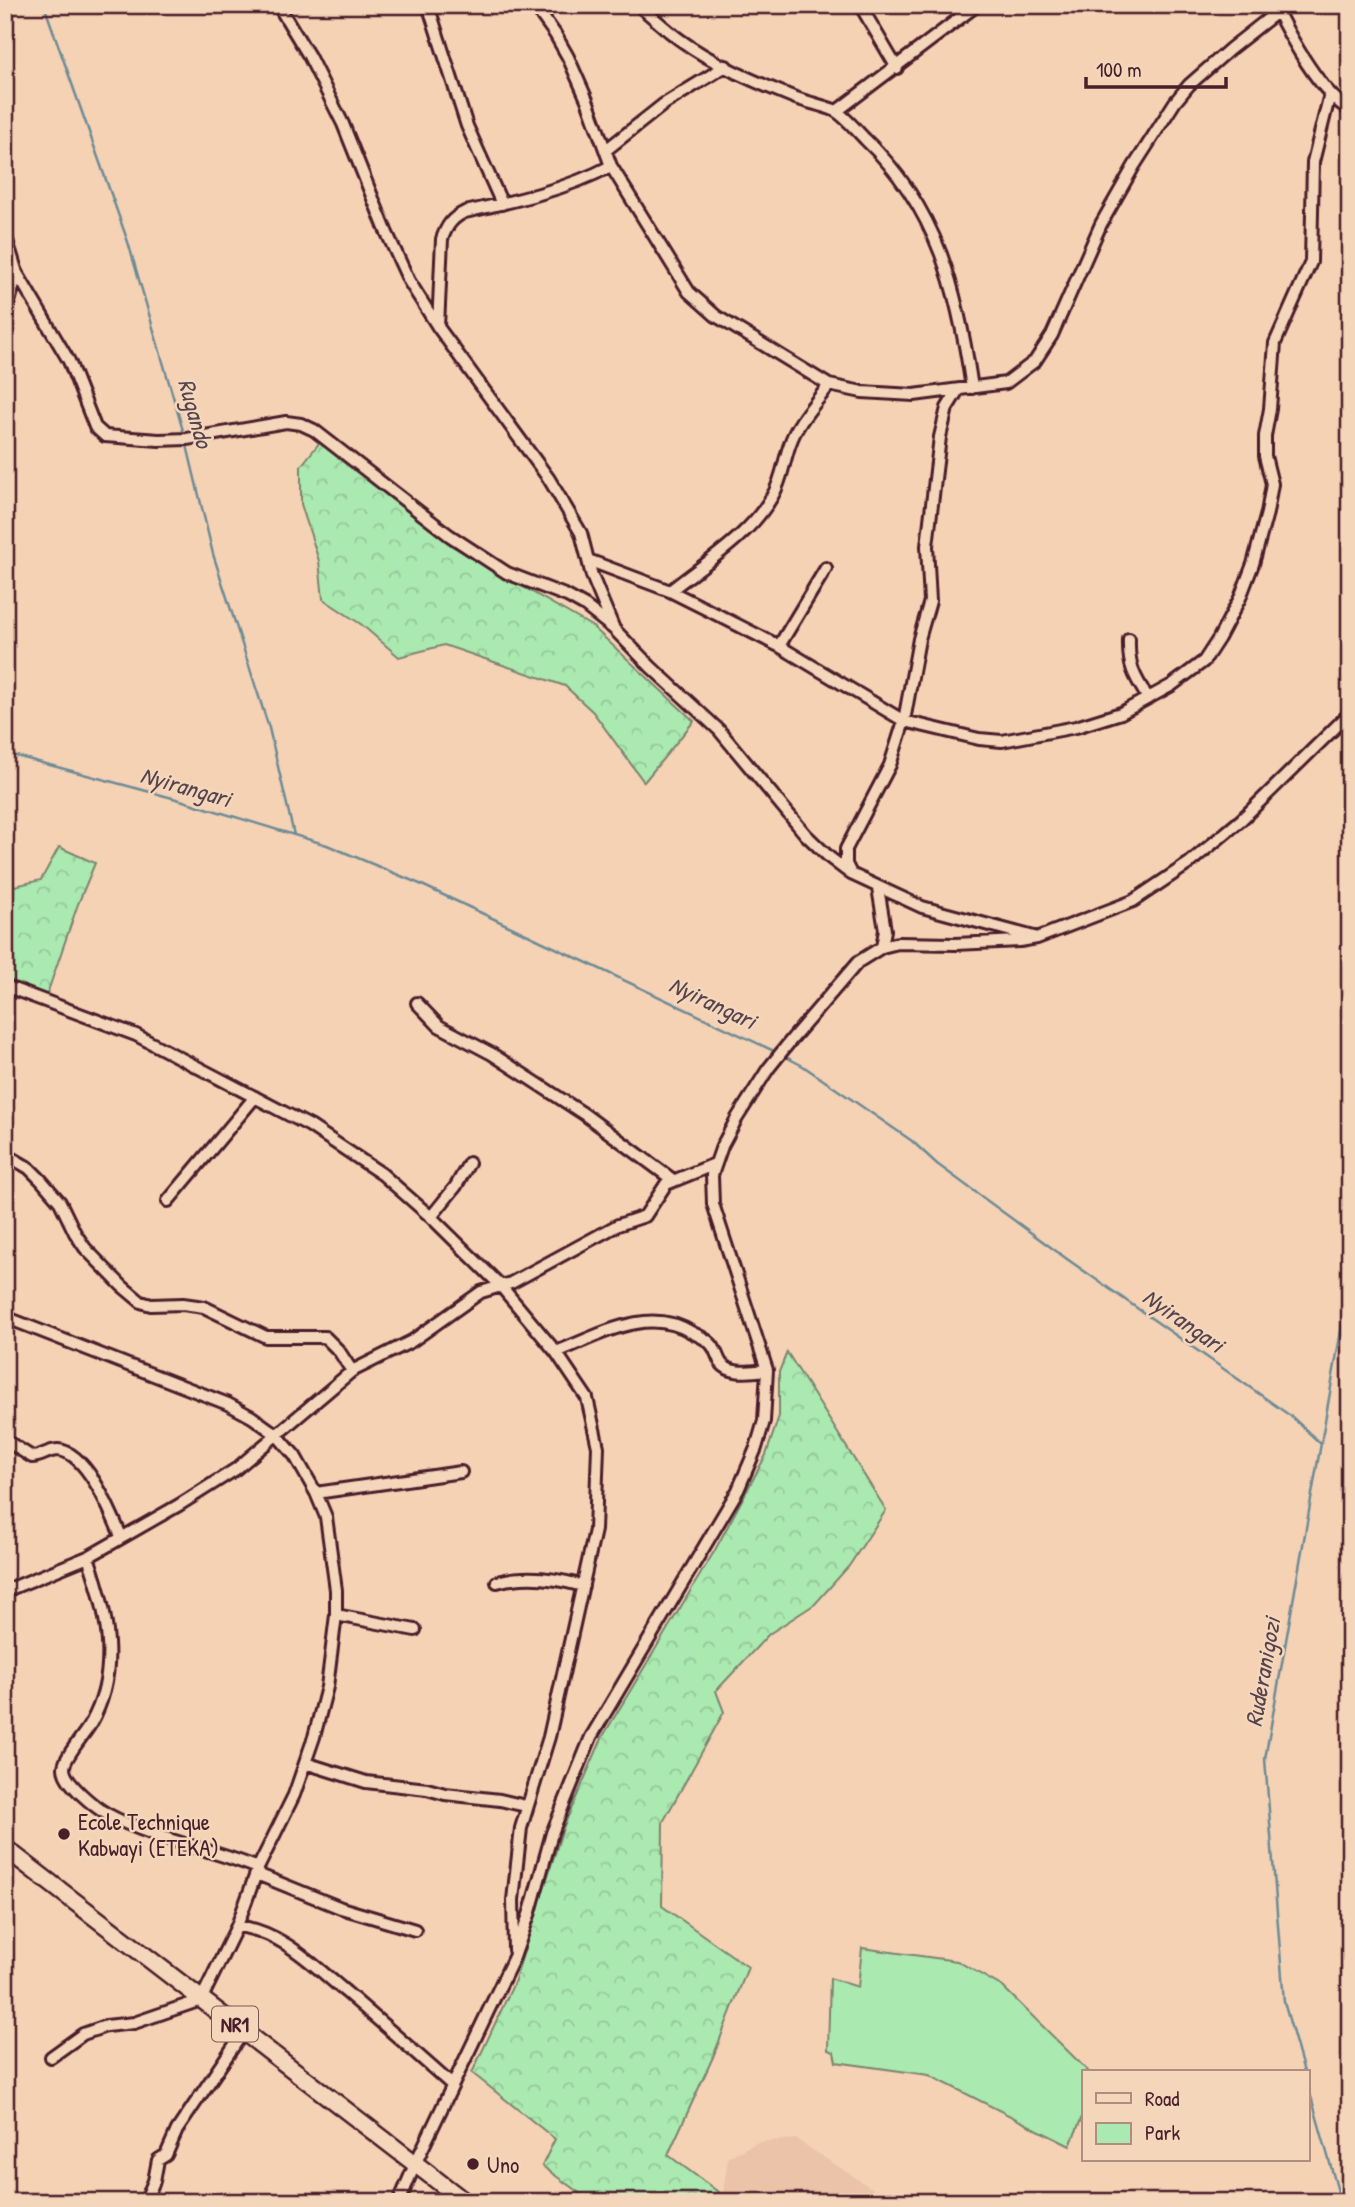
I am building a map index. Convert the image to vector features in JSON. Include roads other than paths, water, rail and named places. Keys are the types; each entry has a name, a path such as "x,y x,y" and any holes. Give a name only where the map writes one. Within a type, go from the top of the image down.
{"highway":[{"name":"NR1","path":"5,1848 465,2202"}],"street":[{"path":"278,5 296,32 329,94 409,281 438,327 550,479 583,537 592,576 614,629"},
{"path":"428,5 467,125 502,204"},
{"path":"534,5 568,57 611,166 689,292 716,316 829,385 862,392 914,395 1006,383 1035,361 1052,335 1101,225 1134,166 1175,102 1189,85 1279,8 1305,58 1330,94 1350,110"},
{"path":"638,5 677,38 707,57 793,97 837,111 884,157 908,187 927,220 954,295 972,388"},
{"path":"860,5 897,68"},
{"path":"837,111 977,5"},
{"path":"606,150 664,104 726,66"},
{"path":"588,560 670,591 779,646 904,721 979,739 1002,741 1076,727 1121,713 1172,685 1204,661 1240,598 1253,564 1272,484 1265,456 1275,343 1311,262 1313,162 1330,94"},
{"path":"438,327 442,239 446,227 454,217 585,180 611,166"},
{"path":"5,234 17,273 74,370 95,427 105,436 187,439 267,424 301,424 328,440 449,535 507,573 567,596 585,606 614,629 719,730 806,835 851,874 922,907 1037,938"},
{"path":"5,317 17,273"},
{"path":"670,591 742,534 761,513 775,493 790,441 829,385"},
{"path":"851,874 846,864 846,849 890,765 904,721 929,601 927,546 940,437 947,408 958,390"},
{"path":"779,646 826,568"},
{"path":"1129,639 1128,657 1132,673 1148,698"},
{"path":"399,2202 514,1956 530,1912 552,1833 591,1737 748,1470 764,1421 767,1370 713,1204 715,1164 747,1101 784,1049 858,962 882,947 898,943 955,944 1037,938 1133,901 1188,864 1241,820 1350,713"},
{"path":"878,888 885,930 882,947"},
{"path":"5,985 136,1035 331,1139 382,1174 431,1217 500,1285 556,1352 587,1398 598,1447 595,1530 549,1738 526,1806 515,1868 514,1956"},
{"path":"417,1003 439,1026 492,1054 584,1114 673,1180"},
{"path":"167,1201 255,1097"},
{"path":"5,1154 29,1168 41,1180 60,1202 85,1248 134,1298 151,1306 183,1304 204,1307 266,1337 325,1337 339,1351 352,1371"},
{"path":"431,1217 456,1186 469,1163"},
{"path":"5,1591 88,1557 179,1505 236,1469 352,1371 412,1341 481,1292 511,1283 618,1225 646,1216 662,1187 715,1164"},
{"path":"5,1317 228,1404 252,1417 276,1435 295,1456 326,1517 336,1590 327,1687 305,1763 294,1796 258,1871 237,1926 201,2000 134,2023 106,2026 83,2034 51,2057"},
{"path":"556,1352 620,1326 646,1320 667,1321 685,1327 712,1345 722,1364 731,1371 767,1370"},
{"path":"5,1440 32,1457 55,1450 74,1456 90,1476 121,1536"},
{"path":"316,1493 461,1472"},
{"path":"88,1557 99,1587 110,1663 106,1686 93,1720 64,1766 66,1775 87,1799 110,1815 157,1835 219,1854 341,1908 415,1930"},
{"path":"497,1582 510,1578 542,1577 583,1586"},
{"path":"335,1615 415,1630"},
{"path":"305,1763 366,1782 526,1806"},
{"path":"237,1926 265,1933 293,1950 370,2012 452,2085"},
{"path":"145,2202 154,2181 158,2160 166,2155 177,2130 244,2031"}],"waterway":[{"name":"Rugando","path":"44,5 128,242 184,434"},
{"name":"Rugando","path":"186,441 213,554 269,728 294,835"},
{"name":"Nyirangari","path":"5,753 180,800 327,845 420,884 776,1052"},
{"name":"Nyirangari","path":"782,1055 803,1066 912,1141 937,1164 1067,1259 1292,1417 1321,1444"},
{"name":"Ruderanigozi","path":"1303,2070 1284,2002 1265,1759 1350,1280"},
{"name":"Ruderanigozi","path":"1310,2093 1341,2202"}],"place":[{"name":"Ecole Technique Kabwayi (ETEKA)","path":"64,1834"},
{"name":"Uno","path":"473,2164"}]}
